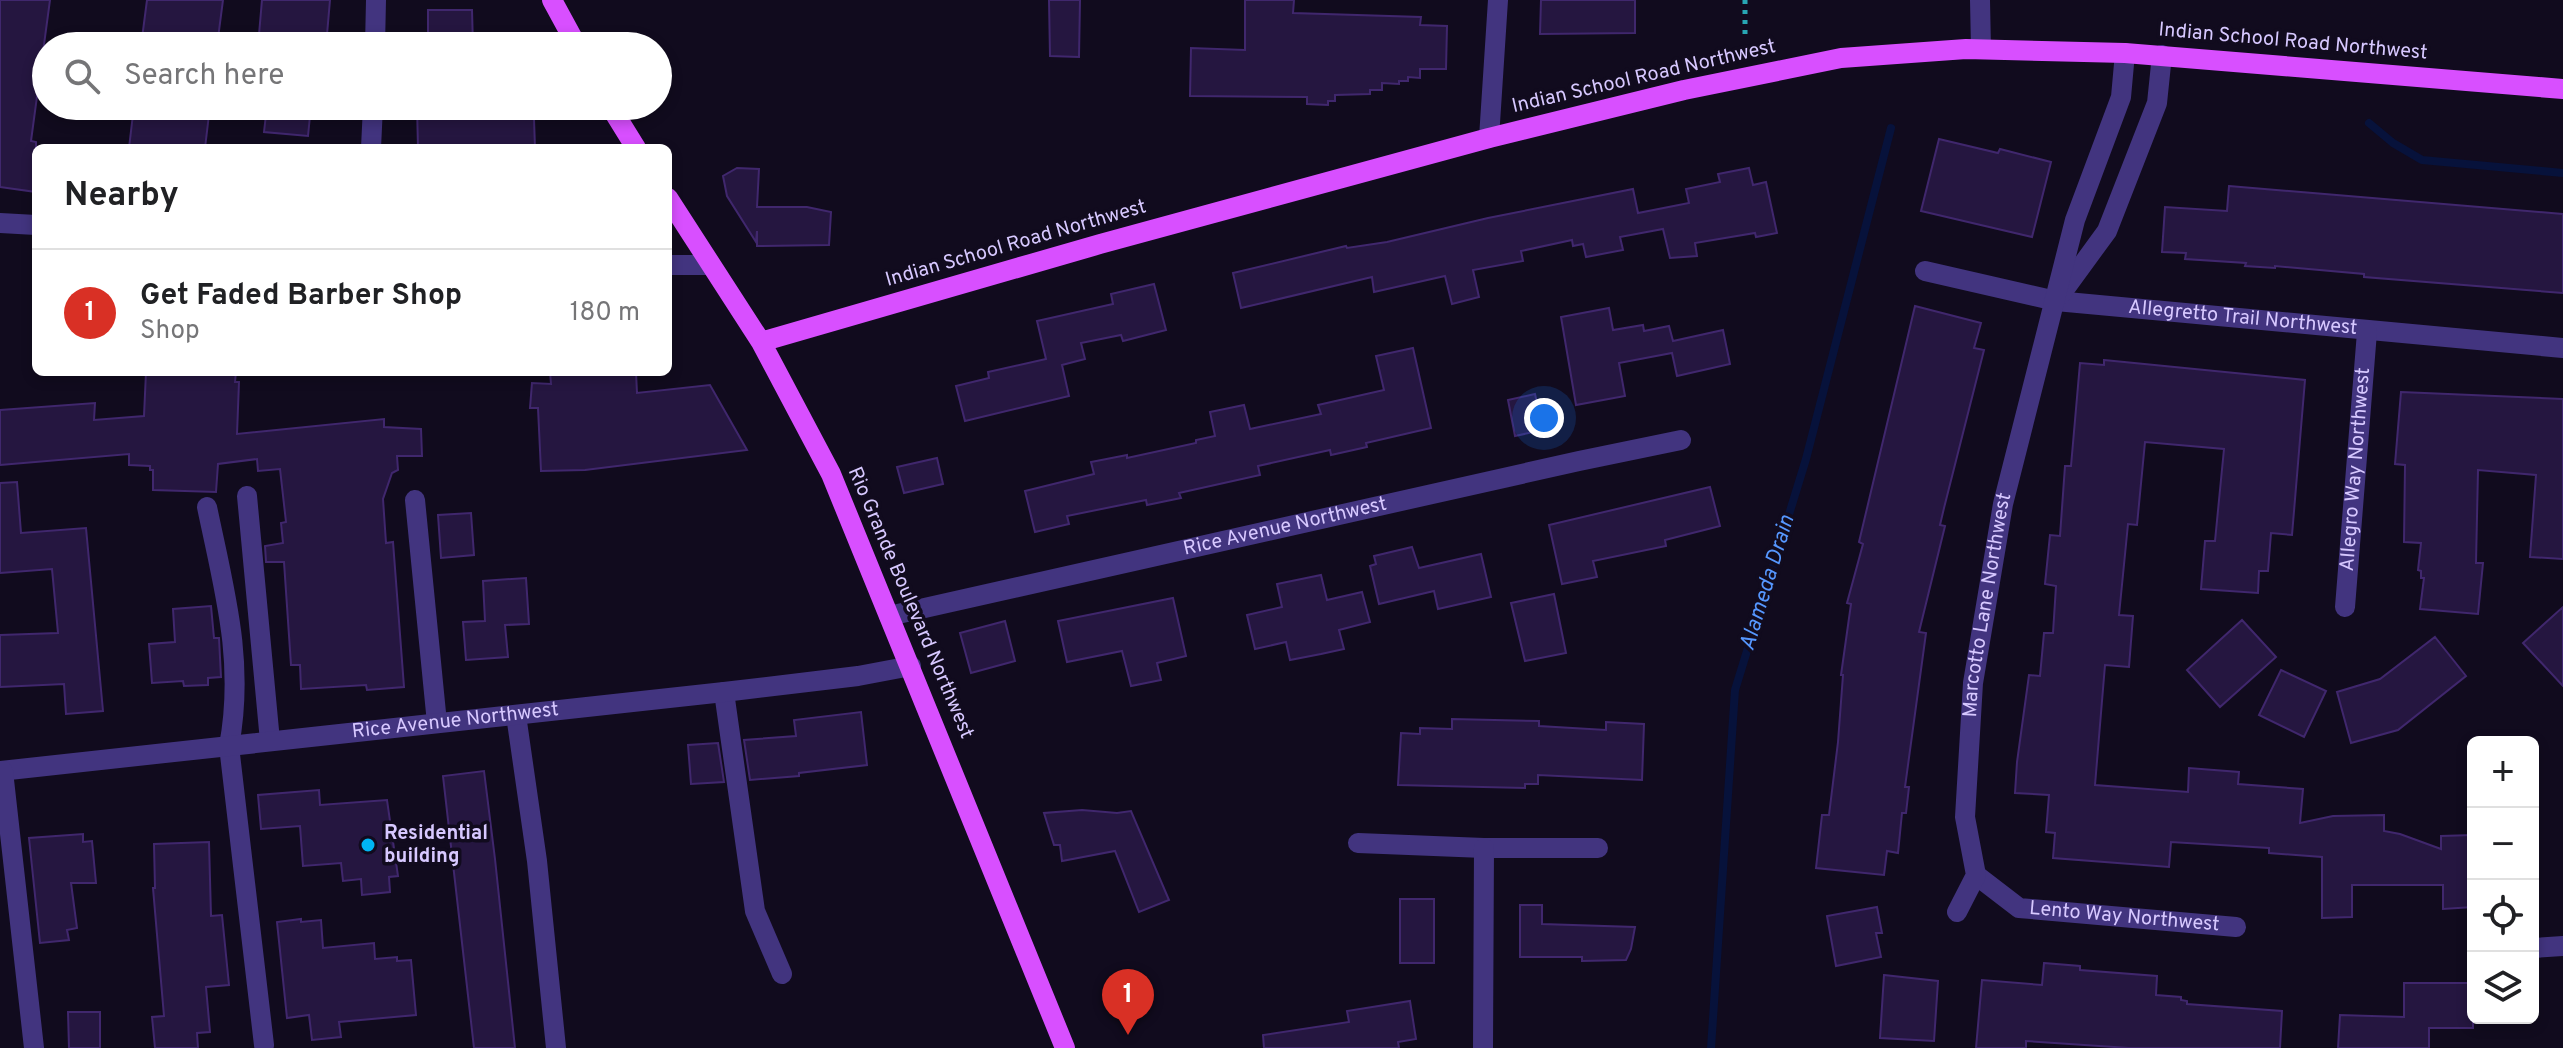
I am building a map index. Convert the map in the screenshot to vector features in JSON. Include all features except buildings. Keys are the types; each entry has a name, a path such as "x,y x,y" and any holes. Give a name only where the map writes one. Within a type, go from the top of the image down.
{"main road":[{"path":"552,0 569,32"},
{"name":"Indian School Road Northwest","path":"761,342 1100,244 1489,138 1684,90 1841,58 1974,49 2125,53 2563,89"},
{"path":"619,120 634,144"},
{"name":"Rio Grande Boulevard Northwest","path":"672,204 761,342 831,474 1065,1048"}],"street":[{"path":"375,32 376,0"},
{"path":"1489,138 1498,0"},
{"path":"1974,49 1980,0"},
{"name":"Marcotto Lane Northwest","path":"1976,875 1965,817 1973,683 2003,504 2075,220 2121,97 2125,53"},
{"name":"Marcotto Lane Northwest","path":"2056,301 2107,231 2157,103 2162,55"},
{"path":"371,144 372,120"},
{"path":"0,223 32,225"},
{"path":"672,265 711,265"},
{"name":"Allegretto Trail Northwest","path":"1925,271 2056,301 2563,348"},
{"name":"Allegro Way Northwest","path":"2345,607 2367,332"},
{"name":"Rice Avenue Northwest","path":"889,616 1681,440"},
{"path":"247,496 270,741"},
{"path":"415,500 437,723"},
{"path":"207,507 234,641 236,712 229,746 264,1045"},
{"name":"Rice Avenue Northwest","path":"2,771 724,692 858,676 911,666"},
{"path":"724,692 755,911 782,974"},
{"path":"516,715 537,861 556,1048"},
{"path":"2,771 34,1048"},
{"path":"1358,843 1598,848"},
{"path":"1483,1048 1484,848"},
{"path":"1957,912 1976,875"},
{"name":"Lento Way Northwest","path":"1976,875 2019,908 2236,927"},
{"path":"2539,948 2563,946"}],"path":[{"path":"1745,0 1745,34"}],"waterway":[{"path":"2369,123 2393,143 2422,160 2563,173"},
{"name":"Alameda Drain","path":"1711,1048 1735,690 1806,459 1891,128"}],"place":[{"name":"Residential building","path":"368,845"},
{"name":"Get Faded Barber Shop","path":"1128,1035"}]}
